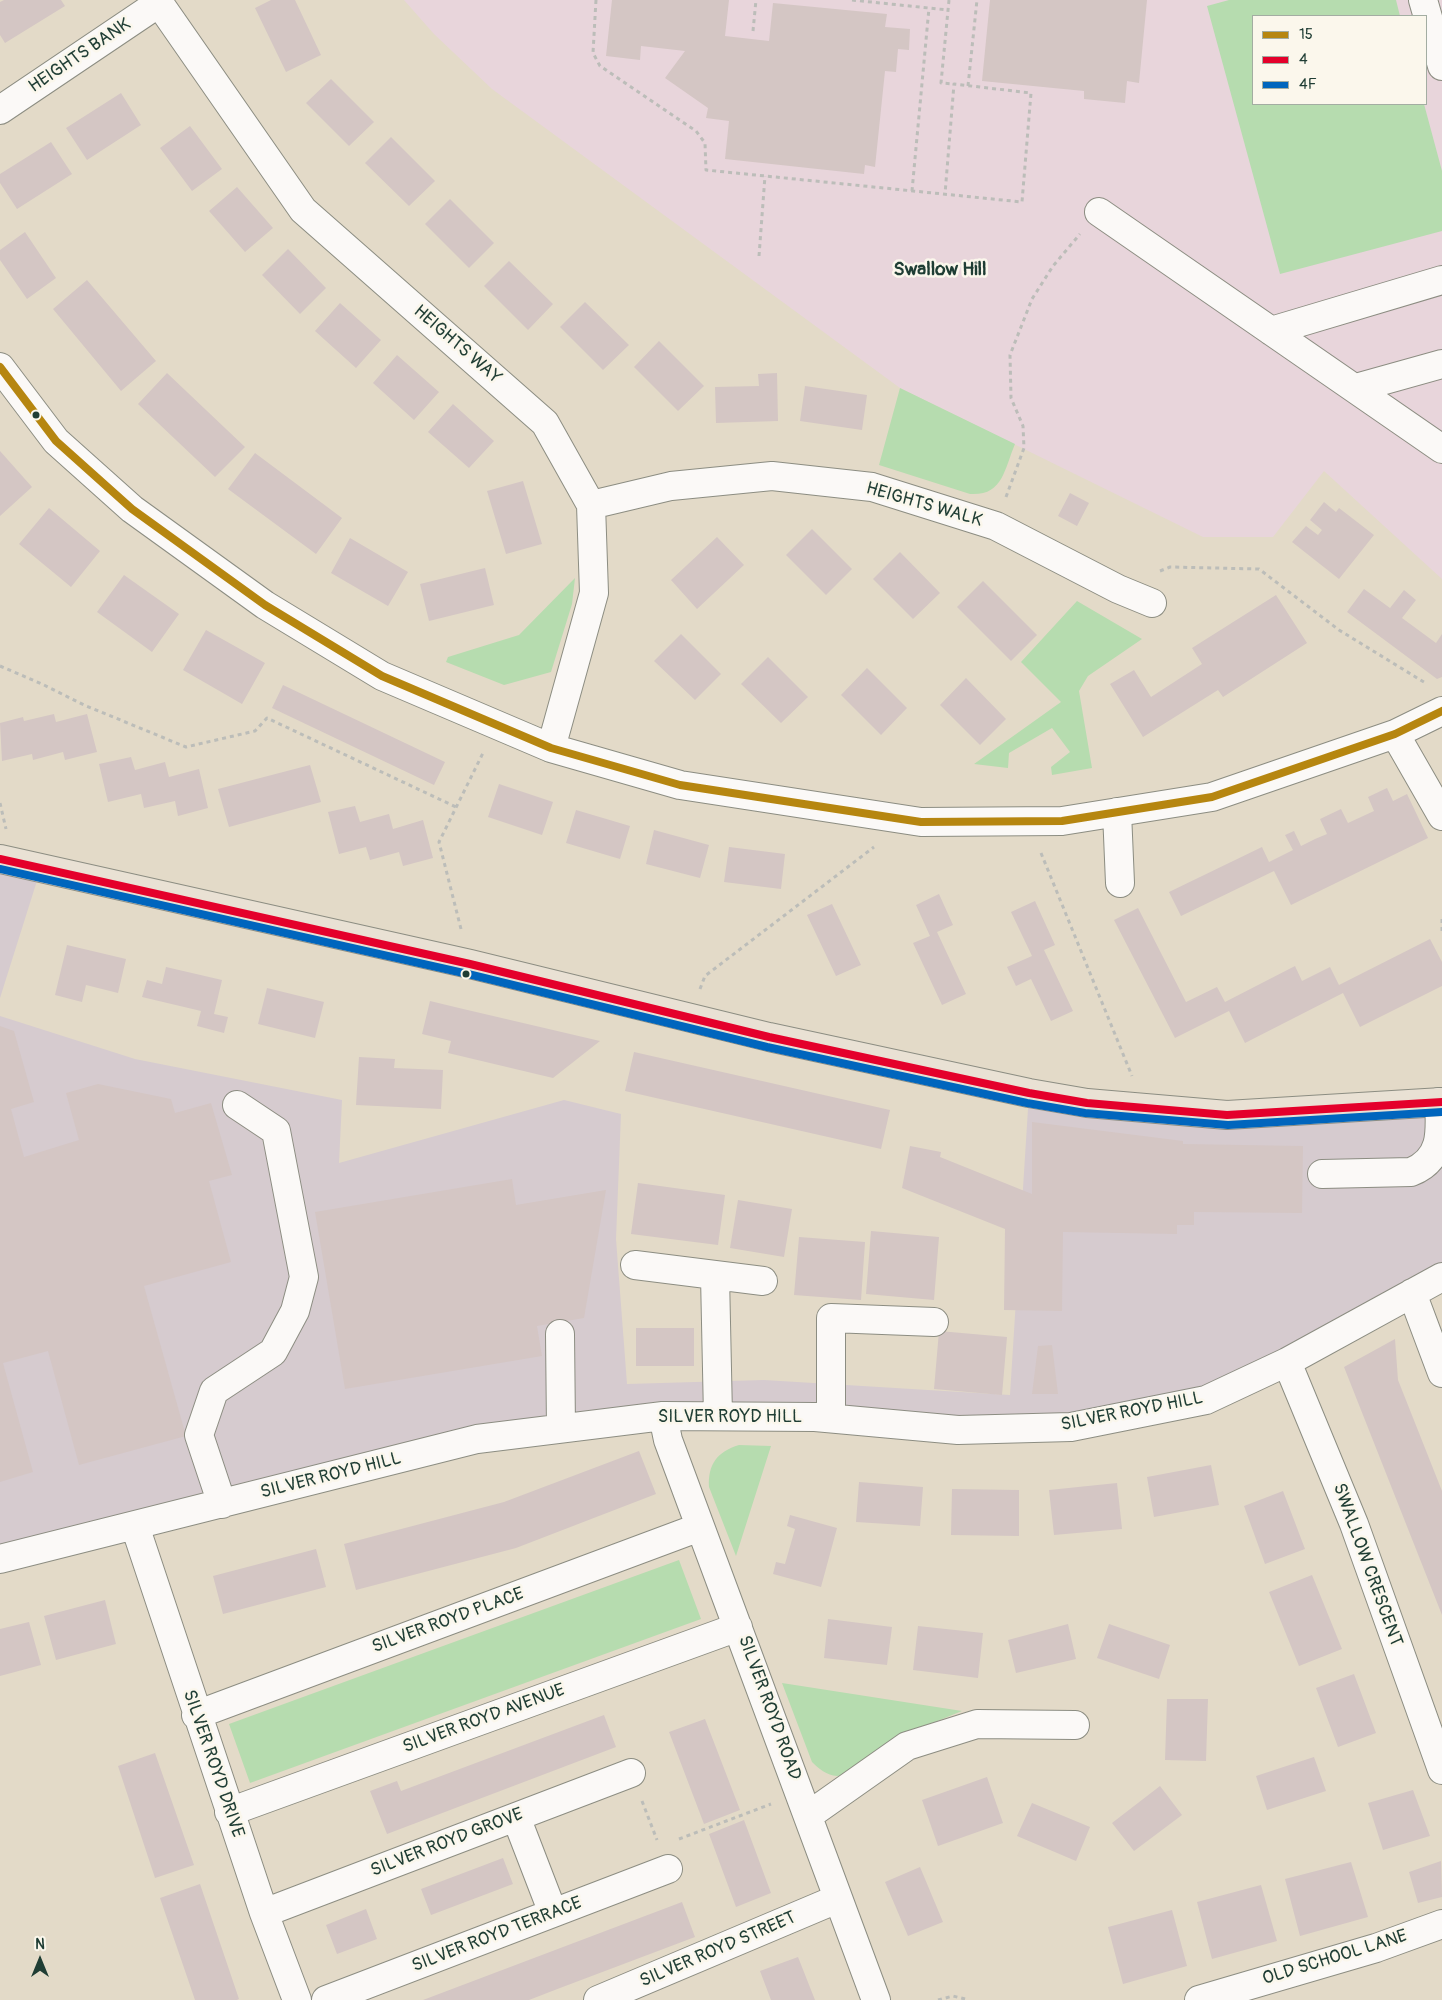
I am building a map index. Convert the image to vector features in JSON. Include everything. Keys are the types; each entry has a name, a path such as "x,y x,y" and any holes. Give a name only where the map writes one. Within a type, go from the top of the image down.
{"main road":[{"path":"0,859 470,964 690,1017 1028,1093 1087,1103 1226,1115 1440,1102"}],"street":[{"path":"1423,0 1442,66"},
{"name":"HEIGHTS BANK","path":"0,110 158,1"},
{"name":"HEIGHTS WAY","path":"158,1 303,210 545,423 591,505 594,593 551,748"},
{"path":"1099,212 1442,449"},
{"path":"1271,331 1442,280"},
{"path":"1356,388 1442,364"},
{"path":"0,367 63,447 132,509 257,600 382,676 551,748 680,786 910,820 1062,821 1212,797 1395,734 1438,700"},
{"name":"HEIGHTS WALK","path":"591,505 671,486 772,476 872,487 996,526 1118,590 1152,604"},
{"path":"1395,734 1442,816"},
{"path":"1117,812 1120,883"},
{"path":"1322,1174 1411,1172 1421,1168 1436,1154 1440,1144 1440,1102"},
{"path":"222,1504 199,1435 214,1391 274,1352 295,1311 304,1277 276,1131 237,1105"},
{"path":"635,1265 763,1281"},
{"path":"715,1276 718,1416"},
{"name":"SILVER ROYD HILL","path":"0,1559 477,1439 561,1428 663,1416 831,1418 958,1430 1071,1427 1206,1400 1287,1362 1442,1277"},
{"path":"1412,1293 1442,1372"},
{"path":"831,1418 831,1318 934,1322"},
{"path":"560,1334 561,1428"},
{"name":"SWALLOW CRESCENT","path":"1287,1362 1354,1524 1442,1770"},
{"name":"SILVER ROYD ROAD","path":"663,1416 668,1440 876,2000"},
{"name":"SILVER ROYD DRIVE","path":"135,1526 229,1812 297,2000"},
{"name":"SILVER ROYD PLACE","path":"196,1715 700,1527"},
{"name":"SILVER ROYD AVENUE","path":"229,1812 738,1627"},
{"path":"804,1804 907,1746 978,1724 1075,1725"},
{"name":"SILVER ROYD GROVE","path":"264,1913 631,1773"},
{"path":"516,1817 553,1913"},
{"name":"SILVER ROYD TERRACE","path":"326,2000 553,1913 664,1858"},
{"name":"SILVER ROYD STREET","path":"598,2000 652,1990 837,1899"},
{"name":"OLD SCHOOL LANE","path":"1199,2000 1376,1948 1442,1924"}],"path":[{"path":"596,0 594,54 600,66 696,131 705,143 706,170 1022,202 1031,93 941,83 949,0"},
{"path":"753,30 756,0"},
{"path":"852,0 948,10"},
{"path":"968,86 977,0"},
{"path":"912,191 929,8"},
{"path":"945,194 954,84"},
{"path":"759,256 765,176"},
{"path":"996,526 1024,448 1023,426 1011,398 1010,355 1032,299 1053,266 1099,212"},
{"path":"1118,590 1170,567 1259,569 1339,630 1438,700"},
{"path":"0,666 84,705 186,747 255,731 266,718 456,807"},
{"path":"470,964 439,842 497,725"},
{"path":"690,1017 705,976 910,820"},
{"path":"1028,822 1146,1108"},
{"path":"1442,919 1442,935"},
{"path":"631,1773 664,1858 804,1804"},
{"path":"938,2000 953,1996 969,2000"}],"shaded area":[{"path":"404,0 1442,0 1442,579 1324,471 1273,537 1203,537 900,388 492,89 434,34"},
{"path":"0,859 41,868 0,998"},
{"path":"0,1016 135,1059 342,1100 339,1163 564,1100 621,1114 616,1239 627,1384 764,1380 1010,1395 1029,1093 1087,1103 1442,1102 1442,1277 1287,1362 1071,1427 831,1418 477,1439 0,1559"}],"green space":[{"path":"1229,0 1396,0 1400,15 1252,15 1252,105 1424,105 1442,171 1442,231 1280,274 1207,6"},
{"path":"900,388 1015,444 1005,472 996,486 989,491 970,494 879,465"},
{"path":"575,578 572,604 551,672 504,685 446,662 448,657 519,635"},
{"path":"1077,601 1142,639 1088,676 1079,691 1092,768 1052,775 1051,767 1070,752 1052,728 1009,753 1008,768 974,764 1061,702 1021,662"},
{"path":"739,1445 771,1446 736,1556 709,1487 709,1479 715,1460 725,1451"},
{"path":"679,1560 701,1619 250,1783 229,1724"},
{"path":"782,1683 962,1711 900,1739 847,1773 834,1776 812,1762"}],"building":[{"path":"4,0 61,0 65,6 5,43 0,35 0,2"},
{"path":"271,0 295,0 321,55 286,72 255,8"},
{"path":"612,0 729,0 725,36 769,41 773,3 887,14 885,27 910,29 909,50 898,49 896,72 885,71 875,167 865,165 864,174 725,159 729,121 706,118 708,108 665,78 685,51 641,46 640,60 606,56"},
{"path":"990,0 1147,0 1139,83 1127,81 1125,103 1084,99 1084,91 982,81"},
{"path":"331,79 374,122 349,146 306,103"},
{"path":"121,93 141,125 87,160 66,128"},
{"path":"190,126 222,169 192,191 160,148"},
{"path":"391,137 435,181 409,206 365,163"},
{"path":"51,142 72,174 17,209 0,183 0,174"},
{"path":"237,187 273,228 245,252 209,211"},
{"path":"450,199 494,243 469,268 425,224"},
{"path":"25,232 56,278 27,299 0,260 0,250"},
{"path":"288,249 326,288 300,314 262,275"},
{"path":"509,261 553,304 528,330 484,286"},
{"path":"87,280 156,361 121,391 53,309"},
{"path":"585,302 629,345 603,370 560,327"},
{"path":"340,303 381,340 356,368 315,331"},
{"path":"659,341 704,386 678,411 634,367"},
{"path":"397,355 439,392 414,420 373,383"},
{"path":"167,373 245,447 215,477 138,404"},
{"path":"777,373 778,421 716,423 715,387 759,386 758,374"},
{"path":"805,386 867,395 862,430 800,421"},
{"path":"453,404 494,441 469,468 428,432"},
{"path":"0,451 32,487 0,516"},
{"path":"255,453 342,518 316,554 228,489"},
{"path":"523,481 542,544 506,554 487,491"},
{"path":"1070,493 1089,503 1077,526 1058,516"},
{"path":"1324,502 1336,512 1339,508 1374,535 1339,579 1292,542 1306,526 1318,535 1322,530 1310,520"},
{"path":"49,508 100,551 71,587 19,544"},
{"path":"812,529 852,569 826,595 786,555"},
{"path":"717,537 744,565 697,609 671,580"},
{"path":"350,538 408,572 388,606 331,573"},
{"path":"900,552 940,593 913,619 873,579"},
{"path":"485,568 494,605 429,621 420,584"},
{"path":"124,575 179,614 152,652 97,612"},
{"path":"983,581 1037,635 1011,661 957,607"},
{"path":"1364,589 1390,608 1404,590 1416,600 1402,618 1436,643 1442,634 1442,677 1437,679 1347,612"},
{"path":"1276,595 1307,643 1223,697 1218,690 1143,737 1110,684 1134,670 1151,697 1202,664 1192,648"},
{"path":"206,630 265,663 242,704 183,670"},
{"path":"681,634 721,674 695,700 654,661"},
{"path":"768,657 808,697 781,723 741,684"},
{"path":"867,668 907,708 881,735 841,695"},
{"path":"966,678 1006,719 980,745 940,705"},
{"path":"283,685 445,762 434,785 272,708"},
{"path":"54,714 56,722 87,714 97,752 65,760 63,752 33,760 32,754 2,761 0,723 23,717 24,721"},
{"path":"131,757 135,770 165,762 169,777 199,769 208,808 178,816 175,801 144,808 141,794 108,802 99,764"},
{"path":"310,765 321,802 229,827 218,789"},
{"path":"499,784 553,802 542,835 488,817"},
{"path":"1387,788 1393,801 1407,794 1428,838 1291,905 1274,871 1181,916 1169,892 1262,847 1269,862 1293,850 1285,835 1294,831 1301,846 1327,834 1320,819 1341,809 1348,823 1374,811 1368,797"},
{"path":"355,806 360,822 389,814 393,829 423,820 433,858 403,866 399,852 370,860 366,847 339,854 328,812"},
{"path":"576,810 630,826 620,859 566,843"},
{"path":"654,830 709,845 700,878 646,864"},
{"path":"729,847 785,854 781,889 724,882"},
{"path":"939,894 953,925 937,932 966,994 942,1005 913,943 930,936 916,905"},
{"path":"1035,901 1055,945 1044,950 1073,1011 1051,1021 1031,979 1016,986 1007,967 1032,956 1011,912"},
{"path":"832,904 861,965 836,976 807,915"},
{"path":"1138,908 1186,1002 1217,987 1225,1002 1295,966 1302,981 1330,967 1339,985 1430,939 1442,962 1442,986 1360,1027 1343,993 1245,1043 1229,1011 1175,1038 1114,920"},
{"path":"67,945 126,959 118,993 86,985 82,1002 55,995"},
{"path":"166,967 222,980 214,1014 228,1017 224,1033 197,1026 201,1011 142,997 147,980 162,984"},
{"path":"267,988 324,1002 315,1038 258,1024"},
{"path":"430,1001 600,1041 553,1078 448,1053 451,1041 422,1034"},
{"path":"0,1026 14,1031 34,1102 11,1109 24,1157 79,1140 66,1093 98,1084 171,1099 175,1113 211,1103 232,1175 209,1181 231,1262 144,1286 186,1436 79,1465 48,1351 3,1363 33,1472 0,1482"},
{"path":"634,1052 890,1110 881,1149 625,1091"},
{"path":"359,1057 395,1059 394,1068 443,1070 441,1109 356,1105"},
{"path":"1032,1122 1183,1141 1183,1144 1303,1146 1302,1213 1194,1212 1194,1225 1177,1225 1177,1234 1063,1232 1062,1311 1004,1310 1005,1229 902,1188 910,1146 941,1152 940,1157 1032,1194"},
{"path":"512,1179 516,1205 606,1190 584,1318 537,1326 542,1356 345,1389 315,1212"},
{"path":"638,1183 725,1195 718,1245 631,1234"},
{"path":"738,1200 792,1209 784,1257 730,1248"},
{"path":"871,1231 939,1237 934,1300 866,1294"},
{"path":"799,1237 865,1242 861,1300 794,1295"},
{"path":"636,1328 694,1328 694,1366 636,1366"},
{"path":"939,1331 1007,1337 1002,1395 934,1389"},
{"path":"1395,1339 1398,1380 1442,1491 1442,1615 1344,1367"},
{"path":"1052,1345 1058,1394 1032,1394 1038,1346"},
{"path":"639,1451 656,1494 516,1548 356,1590 344,1544 504,1502"},
{"path":"1211,1465 1219,1505 1154,1517 1147,1477"},
{"path":"859,1482 923,1487 920,1526 856,1522"},
{"path":"1117,1483 1122,1529 1054,1535 1049,1490"},
{"path":"952,1489 1019,1490 1019,1536 951,1535"},
{"path":"1283,1491 1305,1549 1265,1564 1244,1506"},
{"path":"790,1515 837,1528 821,1587 773,1574 776,1562 785,1564 795,1529 787,1526"},
{"path":"316,1549 326,1587 223,1614 213,1576"},
{"path":"1312,1575 1342,1649 1299,1666 1269,1592"},
{"path":"105,1600 116,1644 56,1660 44,1616"},
{"path":"828,1619 892,1627 887,1665 824,1658"},
{"path":"29,1622 41,1665 0,1676 0,1629"},
{"path":"1068,1624 1076,1659 1016,1673 1008,1640"},
{"path":"1109,1624 1170,1645 1159,1679 1097,1658"},
{"path":"918,1626 983,1633 978,1678 913,1670"},
{"path":"1354,1674 1376,1733 1338,1747 1316,1688"},
{"path":"1167,1699 1208,1699 1206,1761 1165,1760"},
{"path":"604,1715 616,1747 387,1834 370,1791 397,1781 401,1791"},
{"path":"705,1719 740,1810 704,1824 669,1732"},
{"path":"155,1753 194,1865 155,1878 118,1766"},
{"path":"1314,1757 1326,1791 1267,1810 1256,1776"},
{"path":"987,1777 1003,1823 938,1846 922,1800"},
{"path":"1160,1786 1182,1815 1134,1851 1112,1823"},
{"path":"1413,1790 1430,1836 1383,1850 1368,1803"},
{"path":"1032,1803 1090,1827 1076,1861 1017,1836"},
{"path":"744,1820 771,1893 736,1907 709,1834"},
{"path":"503,1858 513,1884 431,1915 421,1889"},
{"path":"1441,1861 1442,1897 1418,1903 1409,1872"},
{"path":"1351,1862 1368,1917 1300,1936 1285,1879"},
{"path":"920,1867 943,1922 908,1936 885,1882"},
{"path":"200,1884 239,1999 237,2000 195,2000 160,1898"},
{"path":"1261,1885 1277,1941 1212,1959 1197,1902"},
{"path":"682,1902 695,1937 529,2000 423,2000"},
{"path":"366,1909 377,1939 337,1954 326,1925"},
{"path":"1172,1910 1187,1966 1123,1984 1108,1927"},
{"path":"798,1957 815,2000 771,2000 760,1971"}],"transit line":[{"name":"15","path":"0,367 56,441 132,509 265,605 382,676 551,748 680,785 921,822 1062,821 1212,797 1395,734 1442,711"},
{"name":"4","path":"0,859 470,964 769,1037 1029,1093 1087,1103 1227,1115 1442,1102"},
{"name":"4F","path":"0,869 468,974 767,1047 1027,1103 1085,1113 1228,1125 1442,1112"}],"district":[{"name":"Swallow Hill","path":"940,270"}]}
